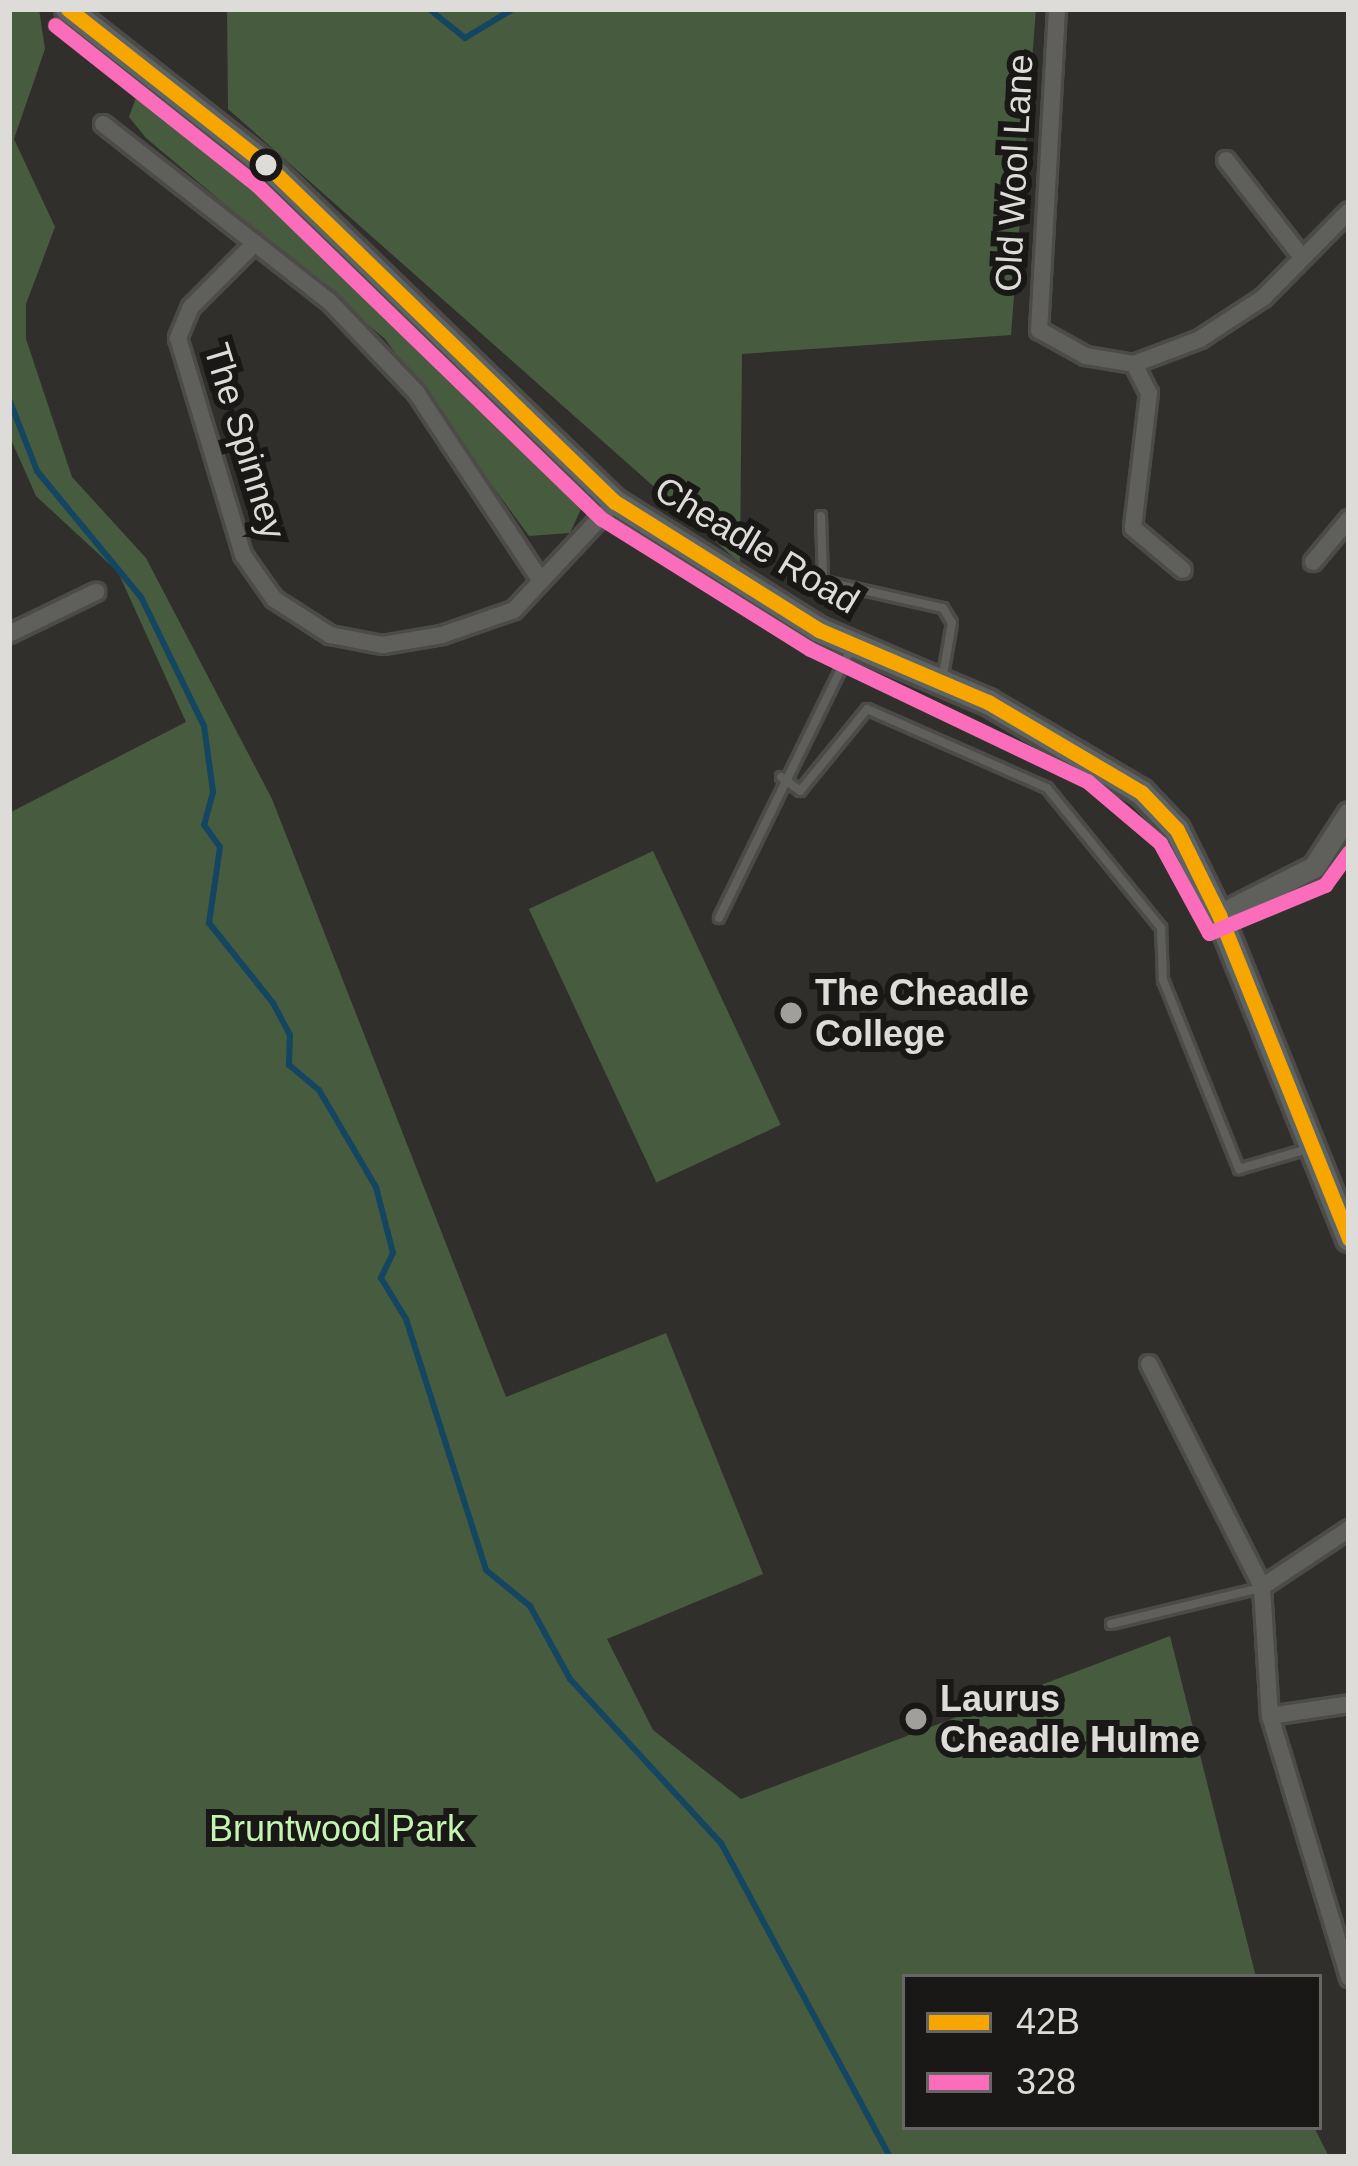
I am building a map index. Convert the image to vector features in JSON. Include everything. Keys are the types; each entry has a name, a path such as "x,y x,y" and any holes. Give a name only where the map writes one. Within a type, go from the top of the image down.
{"main road":[{"name":"Cheadle Road","path":"80,12 272,169 615,502 852,644 941,682 1141,792 1177,830 1219,915 1311,1148 1344,1205 1349,1239"}],"street":[{"name":"Old Wool Lane","path":"1057,9 1039,330 1086,356 1134,364"},
{"path":"103,124 255,242 416,392 540,579"},
{"path":"1226,160 1298,252"},
{"path":"1183,570 1133,527 1149,393 1134,364 1263,298 1298,252 1349,211"},
{"name":"The Spinney","path":"255,242 191,307 178,338 243,555 274,599 330,635 383,645 514,610 615,502"},
{"path":"1313,562 1349,519"},
{"path":"9,634 96,592"},
{"path":"1219,915 1314,867 1349,813"},
{"path":"1148,1364 1262,1587 1270,1716 1349,1978"},
{"path":"1262,1587 1349,1529"},
{"path":"1270,1716 1349,1704"}],"lane":[{"path":"821,516 823,581 943,608 952,623 941,682"},
{"path":"718,918 781,777 852,644"},
{"path":"781,777 800,791 868,709 1046,788 1161,928 1162,980 1239,1169 1311,1148"},
{"path":"1111,1624 1262,1587"}],"green space":[{"name":"Bruntwood Park","path":"9,9 39,9 45,49 14,139 55,227 26,304 26,339 72,477 146,558 272,799 506,1397 666,1333 763,1574 607,1639 653,1730 741,1799 1170,1636 1255,1974 902,1974 902,2130 1316,2130 1329,2157 9,2157 9,813 186,722 118,572 36,496 9,435"},
{"path":"227,9 1036,9 1011,335 742,354 740,563 228,109"},
{"path":"141,84 585,500 570,533 529,536 385,339 146,138 129,117"},
{"path":"653,851 781,1125 656,1183 529,909"}],"waterway":[{"path":"429,9 465,38 513,9"},
{"path":"9,220 9,250"},
{"path":"9,399 37,471 141,597 204,726 213,792 204,825 220,847 209,923 273,1003 290,1035 289,1065 319,1090 376,1187 393,1253 381,1278 406,1319 486,1570 530,1606 570,1679 721,1843 890,2157"}],"transit line":[{"name":"42B","path":"68,9 271,169 615,502 819,630 988,702 1141,792 1177,830 1219,915 1349,1239"},
{"name":"328","path":"55,25 257,185 602,519 810,649 1087,781 1160,843 1209,933 1325,885 1349,852"}],"place":[{"name":"The Cheadle College","path":"791,1013"},
{"name":"Laurus Cheadle Hulme","path":"916,1719"}]}
